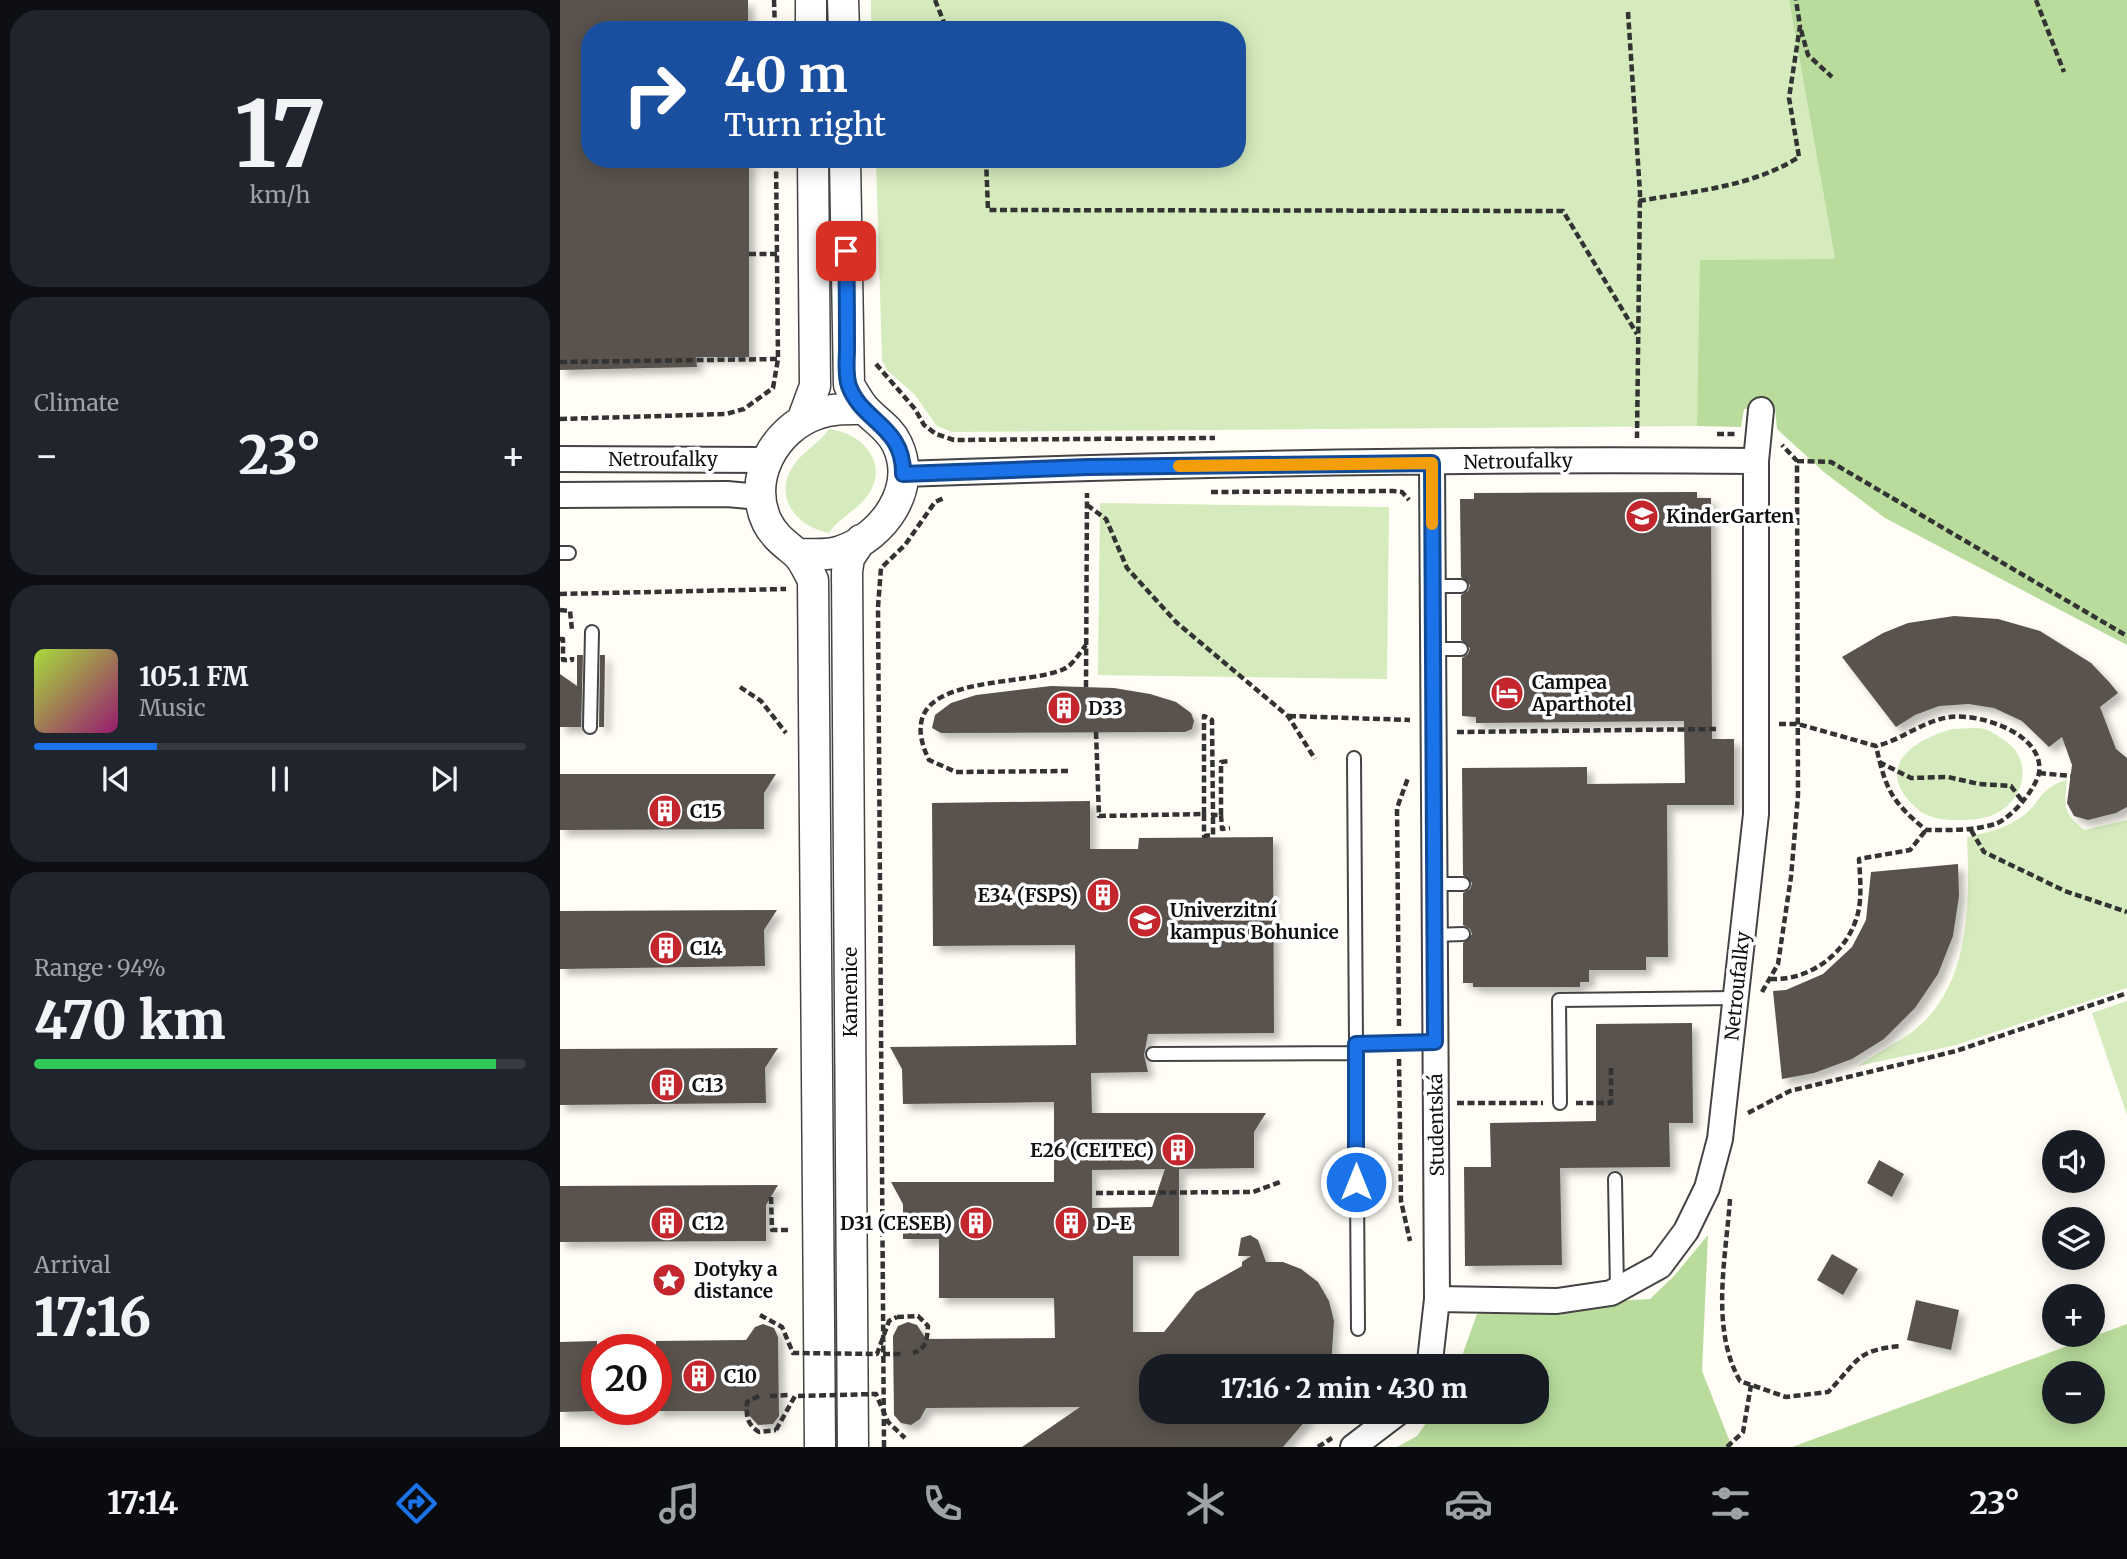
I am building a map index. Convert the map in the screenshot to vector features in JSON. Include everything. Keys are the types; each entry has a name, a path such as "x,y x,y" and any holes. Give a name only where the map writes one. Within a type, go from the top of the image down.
{"street":[{"path":"811,0 811,21"},
{"path":"844,0 844,21"},
{"path":"766,460 802,421 815,386 813,168"},
{"name":"Kamenice","path":"798,554 841,551 877,528 895,507 903,474 902,457 896,442 884,425 865,409 849,385 845,168"},
{"path":"802,421 831,410 865,409"},
{"name":"Netroufalky","path":"1437,1299 1557,1301 1617,1289 1660,1266 1686,1231 1707,1188 1720,1139 1756,814 1756,461 1760,422"},
{"name":"Netroufalky","path":"560,460 766,460"},
{"name":"Kamenice","path":"766,460 760,497 772,531 798,554 813,580 820,1447"},
{"name":"Netroufalky","path":"903,474 1088,467 1756,461"},
{"name":"Studentská","path":"1431,1354 1437,1299 1434,884 1426,724 1433,649 1432,463"},
{"name":"Netroufalky","path":"560,495 727,494 760,497"},
{"name":"Kamenice","path":"853,1447 846,572 849,558 861,540"},
{"path":"1353,1447 1383,1424"}],"lane":[{"path":"1432,586 1461,586"},
{"path":"590,727 592,632"},
{"path":"1433,649 1461,649"},
{"path":"1354,758 1358,1329"},
{"path":"1434,884 1463,884"},
{"path":"1434,935 1463,934"},
{"path":"1560,1103 1559,1000 1735,998"},
{"path":"1153,1054 1356,1048 1435,1042"},
{"path":"1615,1179 1617,1289"}],"path":[{"path":"774,0 775,21"},
{"path":"935,0 943,21"},
{"path":"1796,0 1808,55 1832,77"},
{"path":"2036,0 2064,72"},
{"path":"1628,12 1639,201 1634,460"},
{"path":"1639,201 1731,185 1776,172 1799,157 1789,98 1800,26"},
{"path":"560,419 726,414 744,409 773,387 778,359 776,168"},
{"path":"986,168 988,210 1563,211 1637,334"},
{"path":"749,254 777,254"},
{"path":"873,358 883,375 915,410 924,425 936,434 954,440"},
{"path":"560,362 778,359"},
{"path":"1760,422 1797,461 1798,724 1798,795 1791,877 1778,964 1762,993"},
{"path":"1797,461 1831,462 2127,636"},
{"path":"1198,492 1393,491 1402,492 1409,500 1409,507"},
{"path":"884,1447 878,607 881,568 905,545 935,502 956,493"},
{"path":"1074,493 1101,493"},
{"path":"1086,687 1087,493"},
{"path":"1087,505 1106,519 1127,568 1176,622 1288,716 1315,759"},
{"path":"560,594 786,586 786,598"},
{"path":"560,610 566,609 572,615 572,638"},
{"path":"560,639 563,639 563,660 572,660 572,649"},
{"path":"1068,771 956,772 929,760 919,740 921,720 933,703 961,688 1067,668 1086,645"},
{"path":"740,687 761,701 786,733"},
{"path":"1204,716 1212,720 1213,835 1204,836 1204,814 1204,716"},
{"path":"1288,716 1426,724 1717,729"},
{"path":"1756,725 1798,724 1876,746 1888,744 1923,724 1951,717 1985,719 2004,724 2019,737 2036,755 2039,773 2023,802 1998,824 1971,829 1926,830 1897,806 1883,778 1876,746"},
{"path":"1096,732 1099,816 1204,814"},
{"path":"1230,828 1222,829 1221,762 1231,761"},
{"path":"1879,761 1911,778 1948,777 1979,784 2011,786 2023,802"},
{"path":"1399,1030 1397,808 1411,769"},
{"path":"2039,773 2071,776"},
{"path":"1213,815 1221,815"},
{"path":"1971,829 1984,852 2065,891 2127,912"},
{"path":"1770,979 1802,975 1824,964 1843,944 1858,913 1859,859 1910,850 1926,830"},
{"path":"1745,1115 1790,1091 1956,1051 2127,993"},
{"path":"1399,1054 1401,1201 1414,1254"},
{"path":"1435,1104 1611,1103 1611,1065"},
{"path":"1096,1193 1253,1192 1280,1182"},
{"path":"1730,1185 1722,1330 1728,1360 1740,1381 1786,1397 1828,1392 1860,1354 1879,1348 1902,1346"},
{"path":"771,1197 772,1230 788,1230"},
{"path":"761,1315 782,1327 793,1353 877,1354 889,1321 897,1317 918,1316 928,1326 927,1341 922,1349 913,1353"},
{"path":"883,1354 902,1353"},
{"path":"1727,1447 1743,1432 1751,1385"},
{"path":"759,1396 747,1402 746,1417 751,1427 759,1432 776,1430 795,1396 876,1394 888,1422 905,1438"},
{"path":"770,1396 789,1395"}],"green space":[{"path":"871,0 1789,0 1835,259 1698,392 1697,426 952,432 937,426 915,395 887,370 882,360 876,168 1246,168 1246,21 871,21"},
{"path":"1789,0 2127,0 2127,645 1885,518 1825,473 1777,429 1775,408 1744,409 1741,427 1697,426 1700,260 1835,259"},
{"path":"829,429 842,432 863,444 875,463 876,475 873,487 865,499 829,533 817,530 798,517 787,499 786,488 794,465"},
{"path":"1100,503 1389,507 1387,679 1098,675"},
{"path":"1953,729 1987,730 2013,747 2019,756 2022,765 2021,785 2017,794 2002,810 1985,818 1946,820 1920,811 1906,797 1898,783 1897,771 1901,760 1922,741"},
{"path":"2067,780 2066,809 2084,830 2127,820 2127,988 1956,1045 1858,1066 1912,1032 1931,1014 1946,992 1963,942 1968,889 1967,837 2010,824 2030,810 2051,786"},
{"path":"2127,1001 2127,1115 2092,1013"},
{"path":"1708,1235 1702,1371 1732,1447 1397,1447 1417,1436 1426,1424 1549,1424 1549,1354 1463,1354 1477,1314 1542,1305 1650,1299 1674,1276"},
{"path":"2127,1324 2127,1447 1792,1447 2064,1347 2105,1347 2105,1332"}],"building":[{"path":"560,0 748,0 748,21 581,21 581,168 749,168 749,357 696,357 697,367 560,370"},
{"path":"1697,492 1697,498 1711,498 1712,739 1734,739 1734,805 1667,805 1668,957 1646,957 1646,970 1589,970 1589,982 1580,982 1580,987 1473,987 1473,983 1463,983 1463,943 1472,934 1470,929 1463,925 1463,893 1470,889 1472,883 1463,875 1462,768 1587,767 1587,784 1685,783 1684,721 1476,723 1476,717 1462,716 1462,658 1468,654 1470,648 1461,640 1461,595 1468,591 1470,585 1461,577 1460,499 1474,499 1474,493"},
{"path":"1954,616 1998,619 2040,631 2091,663 2110,683 2118,693 2100,707 2116,749 2127,758 2127,807 2116,813 2088,820 2074,816 2067,803 2072,765 2062,737 2049,747 2022,721 1994,708 1969,704 1939,706 1915,715 1896,727 1842,657 1883,633 1908,623"},
{"path":"577,655 583,655 581,727 560,727 560,674 577,686"},
{"path":"600,655 605,655 604,727 599,727"},
{"name":"D33","path":"1051,686 1114,688 1150,694 1176,702 1191,713 1194,721 1192,729 1185,732 941,733 932,728 935,715 951,703 976,695"},
{"name":"C15","path":"560,774 776,774 764,793 764,829 560,830"},
{"path":"1090,801 1090,849 1138,849 1139,838 1273,837 1274,1033 1148,1034 1144,1055 1148,1072 1091,1073 1092,1113 1266,1113 1254,1132 1254,1168 1179,1169 1179,1256 1133,1256 1133,1332 1164,1332 1196,1292 1242,1266 1242,1262 1251,1256 1238,1256 1241,1238 1250,1235 1258,1240 1266,1262 1283,1262 1301,1269 1318,1282 1329,1301 1334,1321 1332,1354 1139,1354 1139,1424 1303,1424 1283,1447 1022,1447 1080,1407 926,1408 920,1419 911,1425 901,1423 894,1415 893,1336 898,1326 908,1322 917,1325 926,1339 1055,1338 1054,1298 939,1298 939,1239 903,1239 903,1204 891,1182 1054,1182 1054,1102 903,1104 902,1069 890,1047 1076,1045 1075,945 933,946 932,803","holes":["1165,1169 1152,1207 1092,1208 1092,1170"]},
{"path":"1958,864 1959,896 1953,936 1938,974 1915,1008 1884,1039 1852,1059 1814,1073 1782,1079 1773,991 1786,990 1823,974 1852,947 1866,920 1871,872"},
{"name":"C14","path":"777,910 764,930 765,966 560,969 560,911"},
{"path":"1692,1023 1693,1123 1669,1123 1670,1167 1560,1168 1562,1265 1465,1266 1464,1167 1491,1167 1490,1123 1596,1121 1596,1024"},
{"name":"C13","path":"778,1048 765,1068 766,1103 560,1105 560,1049"},
{"path":"1879,1160 1904,1174 1892,1197 1867,1183"},
{"name":"C12","path":"778,1185 766,1205 766,1241 560,1242 560,1186"},
{"path":"1832,1254 1858,1269 1843,1295 1817,1280"},
{"path":"1916,1300 1959,1310 1951,1350 1907,1340"},
{"path":"763,1324 774,1328 778,1337 779,1416 773,1424 758,1425 745,1411 672,1411 672,1341 746,1340 755,1327"},
{"path":"581,1341 581,1411 560,1412 560,1342"}],"slow traffic":[{"path":"1179,466 1432,463 1432,524"}],"place":[{"name":"KinderGarten","path":"1642,516"},
{"name":"Campea Aparthotel","path":"1507,693"},
{"name":"D33","path":"1064,708"},
{"name":"C15","path":"665,811"},
{"name":"E34 (FSPS)","path":"1103,895"},
{"name":"Univerzitní kampus Bohunice","path":"1145,921"},
{"name":"C14","path":"666,948"},
{"name":"C13","path":"667,1085"},
{"name":"E26 (CEITEC)","path":"1178,1150"},
{"name":"C12","path":"667,1223"},
{"name":"D31 (CESEB)","path":"976,1223"},
{"name":"D-E","path":"1071,1223"},
{"name":"Dotyky a distance","path":"669,1280"},
{"name":"C10","path":"699,1376"}],"route":[{"path":"846,251 849,385 865,409 890,432 902,457 903,474 1088,467 1432,463 1435,1042 1356,1044 1356,1182"}]}
